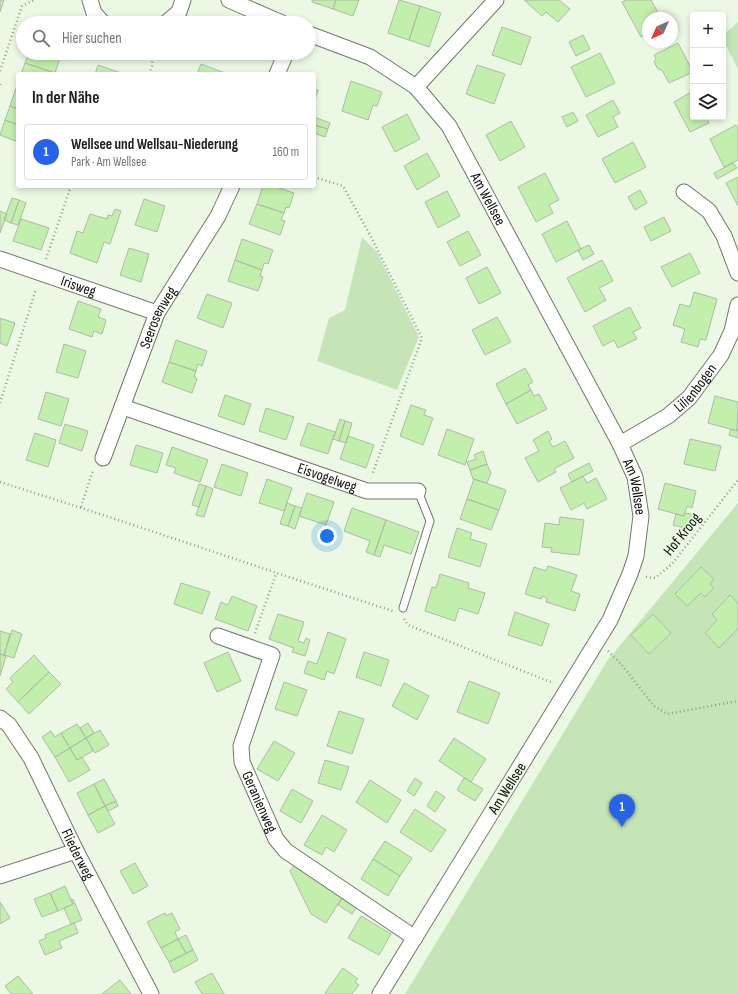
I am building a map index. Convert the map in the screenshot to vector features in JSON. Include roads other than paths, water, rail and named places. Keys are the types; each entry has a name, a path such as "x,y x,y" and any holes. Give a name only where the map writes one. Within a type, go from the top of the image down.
{"street":[{"path":"90,0 94,13 97,16"},
{"path":"174,16 179,12 183,0"},
{"path":"229,0 266,16"},
{"path":"416,87 496,0"},
{"name":"Am Wellsee","path":"316,37 370,57 416,87 448,126 620,444 635,477 641,516 636,556 630,574 610,620 598,642 380,994"},
{"path":"278,72 283,60"},
{"name":"Seerosenweg","path":"103,458 157,314 218,216 231,188"},
{"path":"684,192 709,211 724,236 738,273"},
{"name":"Irisweg","path":"0,259 157,314"},
{"name":"Lilienbogen","path":"620,444 668,416 689,398 721,355 732,331 738,305"},
{"name":"Eisvogelweg","path":"123,407 367,491 418,491"},
{"name":"Geranienweg","path":"218,636 272,655 241,746 242,762 276,839 286,851 415,938"},
{"name":"Fliederweg","path":"0,718 9,725 32,758 76,851 151,994"},
{"path":"0,876 76,851"}],"lane":[{"name":"Eisvogelweg","path":"402,611 430,521 418,491"}],"place":[{"name":"Wellsee und Wellsau-Niederung","path":"622,827"}]}
